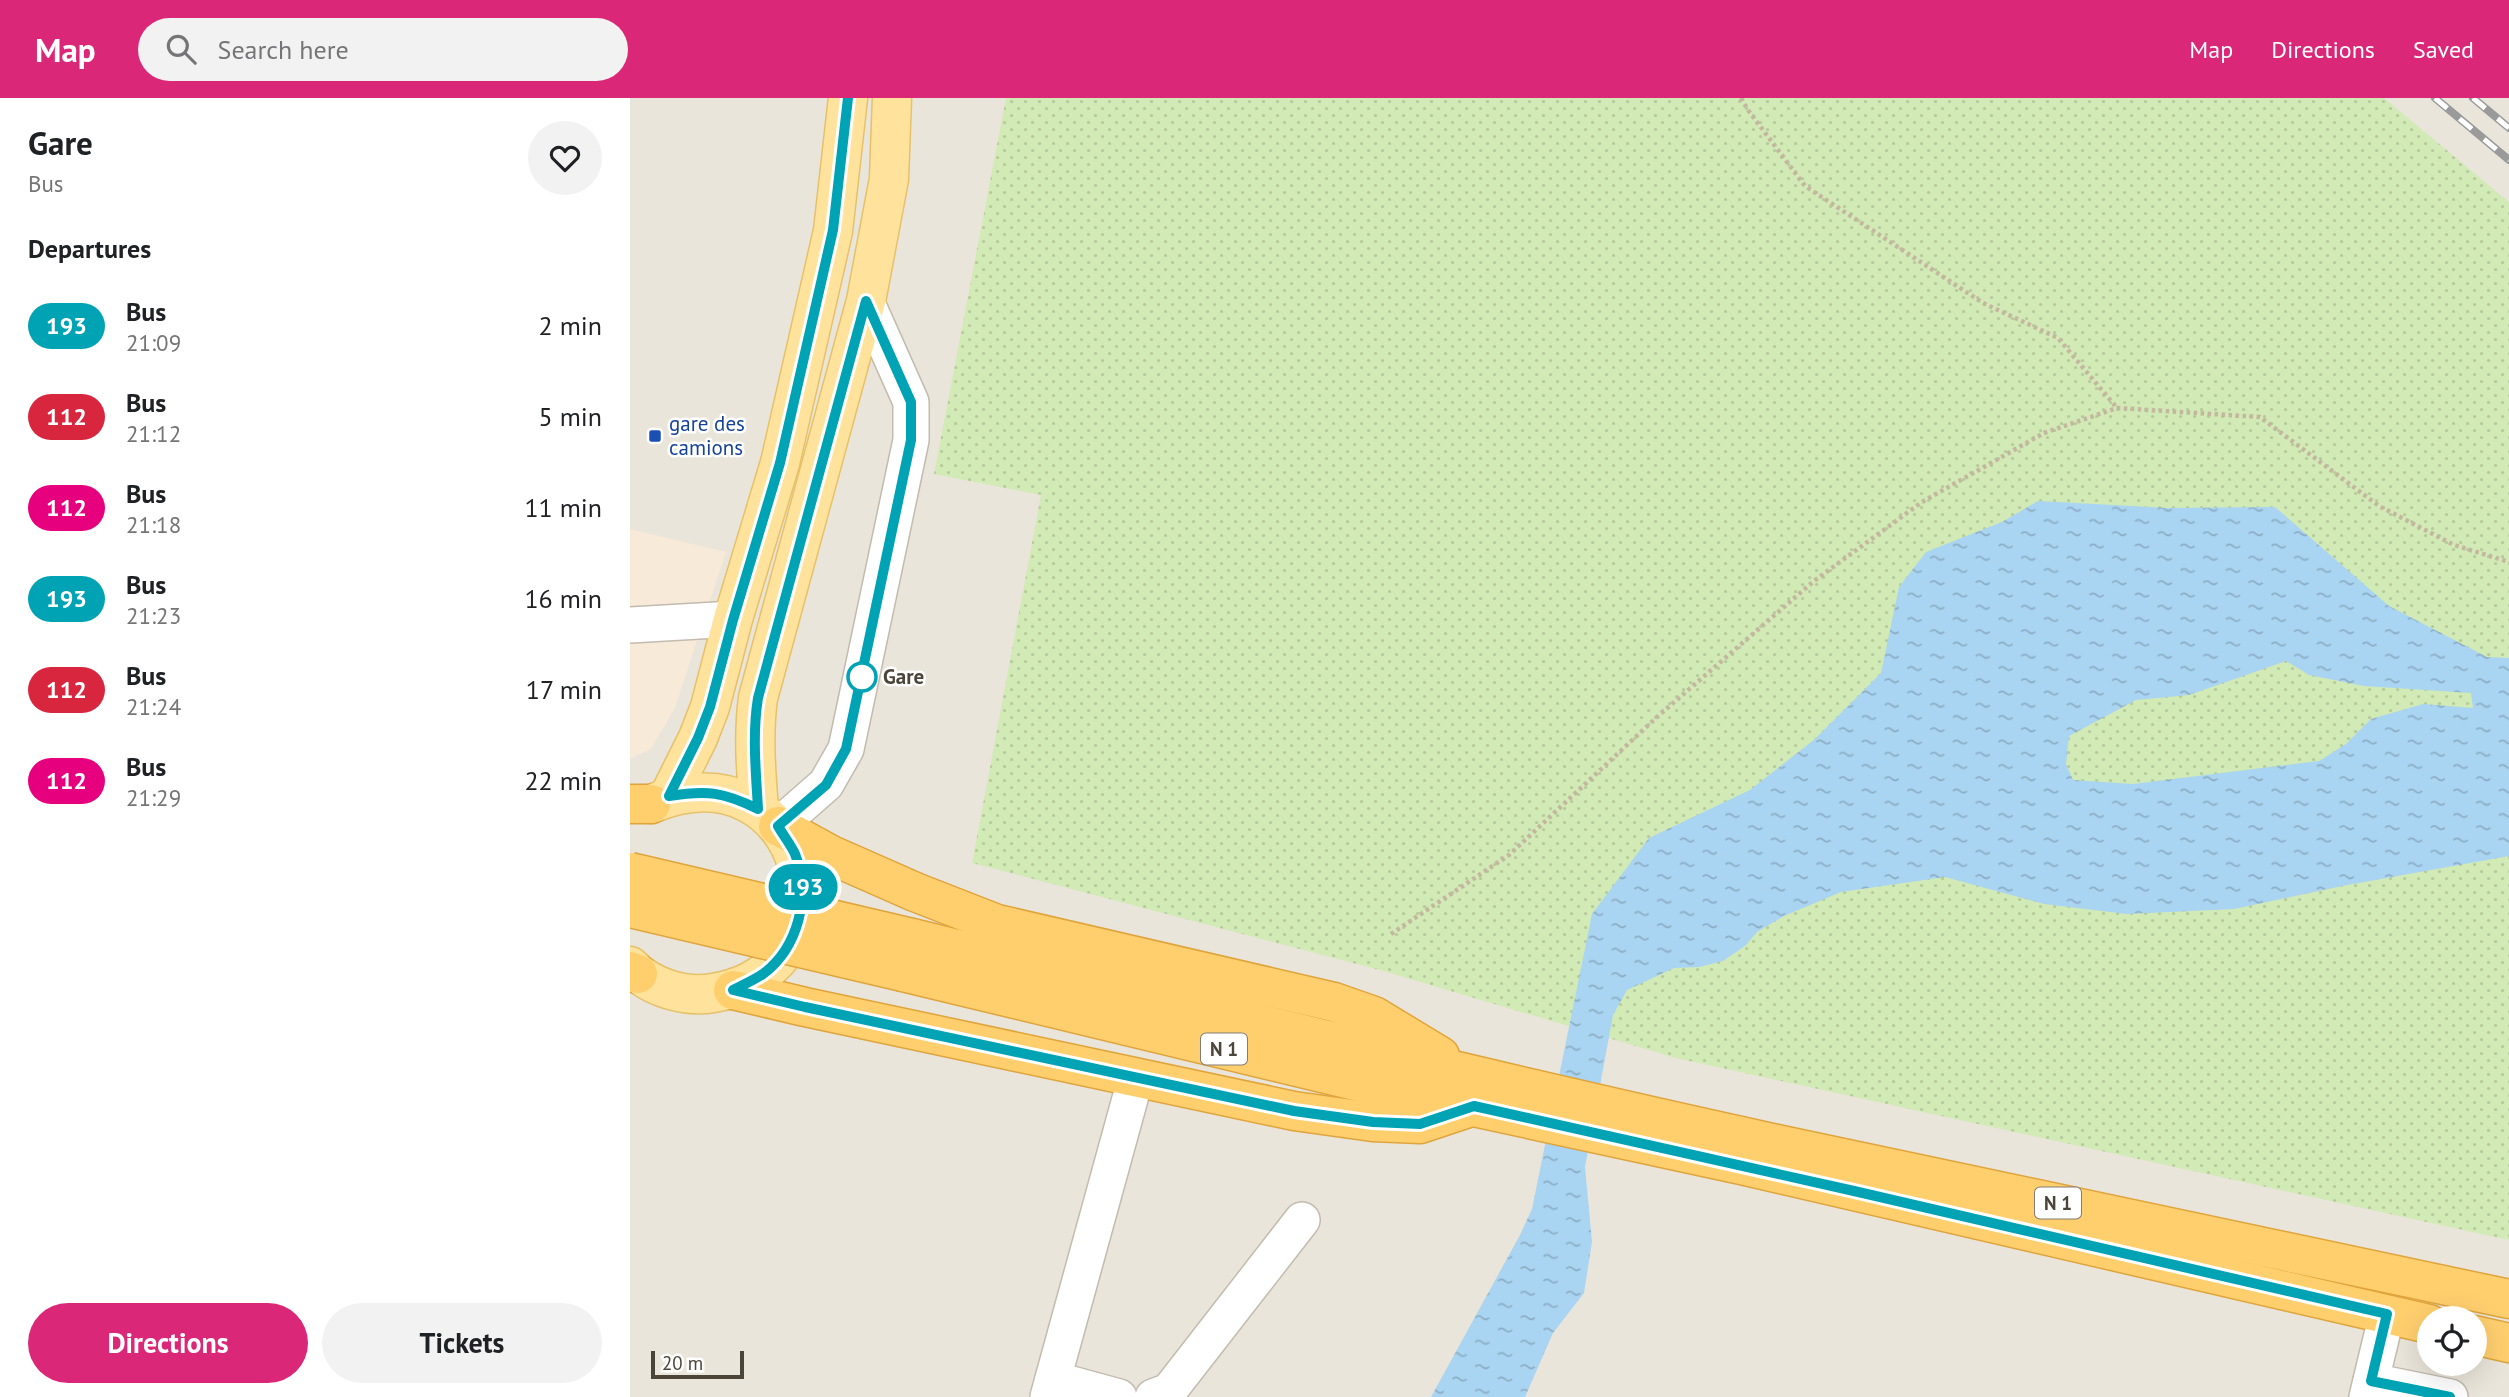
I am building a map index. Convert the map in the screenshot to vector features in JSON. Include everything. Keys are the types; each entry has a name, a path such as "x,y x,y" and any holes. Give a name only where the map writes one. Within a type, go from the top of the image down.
{"highway":[{"path":"733,990 1294,1111 1373,1122 1420,1124 1470,1089 1374,1016 1334,1002 998,924 915,892 831,855 768,818"},
{"name":"N 1","path":"630,872 908,955 1372,1085 1470,1089 1607,1121 1788,1146 2509,1299"},
{"name":"N 1","path":"630,908 908,955"},
{"name":"N 1","path":"1607,1121 1754,1168 2417,1321"},
{"path":"2487,1338 2509,1343"}],"main road":[{"path":"645,806 698,738 710,707 780,463 833,230 848,98"},
{"path":"768,818 754,755 754,721 866,301 888,179 892,98"},
{"path":"633,970 667,990 700,995 733,990 763,974 786,950 799,920 803,887 795,854 768,818 730,796 700,791 645,806"}],"street":[{"path":"768,818 826,785 846,749 911,440 911,402 866,301"},
{"path":"630,625 733,620"},
{"path":"1119,1397 1051,1388 1136,1077"},
{"path":"1153,1397 1169,1391 1302,1220"},
{"path":"2387,1314 2369,1389 2450,1397"}],"path":[{"path":"1741,98 1805,186 1983,303 2058,338 2117,408"},
{"path":"1391,934 1509,855 1748,636 1814,581 1922,502 2044,433 2117,408 2260,417 2379,506 2454,545 2509,562"}],"shaded area":[{"path":"630,98 2509,98 2509,1397 630,1397"},
{"path":"630,529 726,552 675,708 651,749 630,759"}],"green space":[{"path":"1006,98 2384,98 2509,202 2509,1240 1676,1058 1380,970 972,863 1041,495 934,474"}],"water":[{"path":"2038,501 2168,508 2275,507 2389,606 2487,657 2509,658 2509,856 2342,886 2234,909 2127,914 2044,904 1945,877 1841,892 1784,916 1757,932 1745,946 1723,961 1699,967 1674,968 1627,990 1613,1015 1585,1167 1592,1242 1584,1293 1553,1333 1525,1397 1431,1397 1532,1209 1592,914 1649,838 1750,790 1815,739 1881,673 1899,587 1926,552 2002,522","holes":["2286,661 2309,675 2364,686 2471,693 2473,708 2423,704 2371,719 2346,744 2319,761 2133,784 2073,780 2066,764 2069,736 2136,700 2189,695"]}],"railway":[{"path":"2435,98 2509,160"},
{"path":"2473,98 2509,128"}],"bus line":[{"name":"193","path":"848,98 833,230 780,463 710,707 669,796 700,791 730,796 758,809 754,721 758,698 866,301 911,402 911,440 846,749 826,785 778,826 795,854 803,887 799,920 786,950 763,974 733,990 1294,1111 1373,1122 1420,1124 1474,1106 2387,1314 2371,1381 2450,1397"}],"place":[{"name":"gare des camions","path":"655,436"},
{"name":"Gare","path":"862,677"}]}
